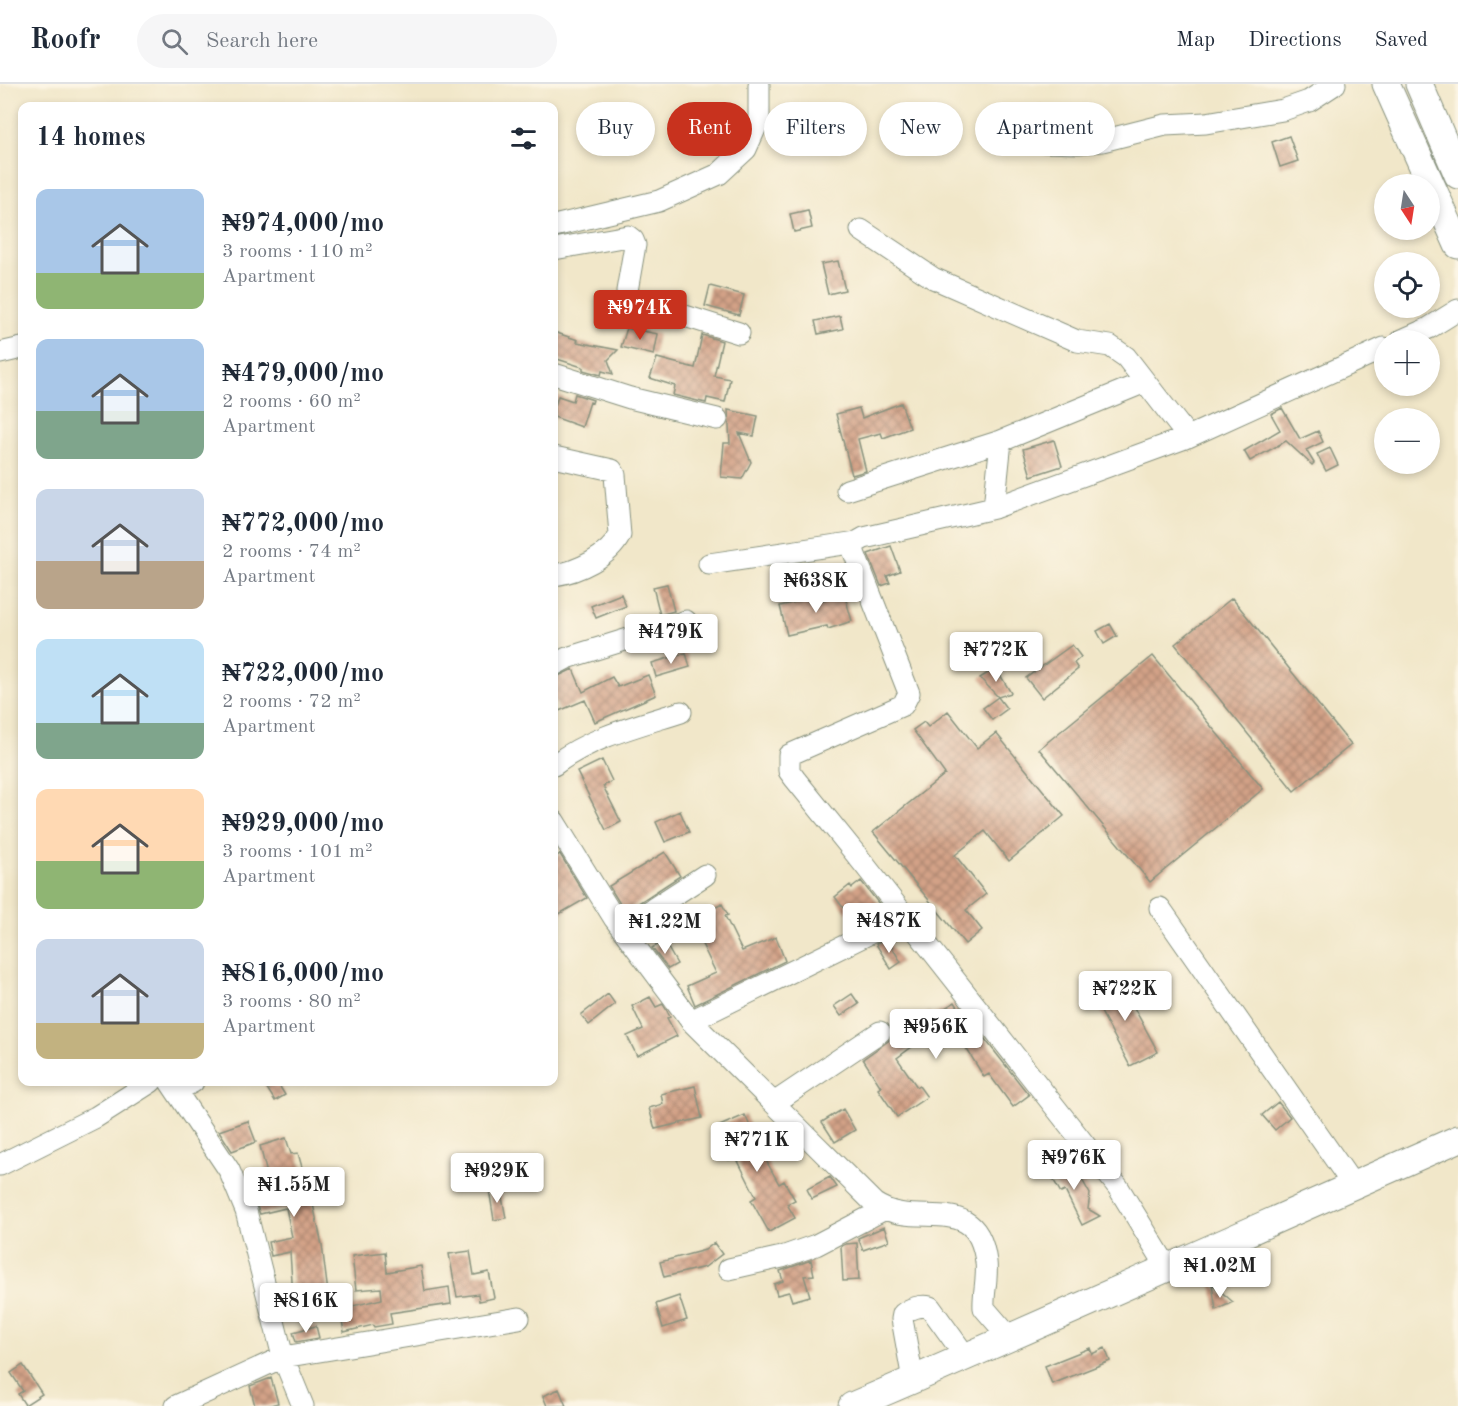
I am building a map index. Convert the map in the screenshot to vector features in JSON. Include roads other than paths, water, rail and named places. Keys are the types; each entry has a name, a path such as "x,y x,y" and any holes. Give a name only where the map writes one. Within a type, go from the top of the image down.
{"main road":[{"path":"1386,84 1458,245"},
{"path":"1419,84 1458,175"},
{"path":"852,1406 1458,1139"}],"street":[{"path":"558,225 659,201 719,174 746,149 759,120 759,84"},
{"path":"1115,138 1165,125 1206,123 1283,110 1309,101 1335,84"},
{"path":"861,231 933,278 1077,341 1110,346 1126,357 1188,436"},
{"path":"558,248 628,236 635,245 627,291 629,296 634,300 739,333"},
{"path":"1424,330 1458,310"},
{"path":"0,353 18,349"},
{"path":"709,564 857,542 864,538 994,508 1188,436 1374,352"},
{"path":"558,375 630,398 717,419"},
{"path":"847,490 1001,441 1145,382"},
{"path":"994,508 1001,441"},
{"path":"558,458 612,470 615,475 620,535 609,552 596,560 558,574"},
{"path":"857,542 853,550 909,693 903,705 789,754 789,771 1118,1187 1167,1267"},
{"path":"558,663 567,658 686,621"},
{"path":"558,762 572,751 594,741 681,712"},
{"path":"558,827 621,929 692,1021 874,1203 893,1213 956,1217 967,1221 977,1232 984,1250 987,1276 984,1308 1010,1338"},
{"path":"621,929 705,875"},
{"path":"1160,909 1353,1185"},
{"path":"692,1021 905,916"},
{"path":"774,1103 880,1032"},
{"path":"0,1165 96,1117 145,1086"},
{"path":"181,1086 229,1170 246,1210 283,1357 303,1406"},
{"path":"729,1269 782,1257 816,1245 884,1210"},
{"path":"913,1380 903,1319 903,1314 907,1311 924,1306 930,1307 966,1357"},
{"path":"176,1406 283,1357 519,1318"}]}
